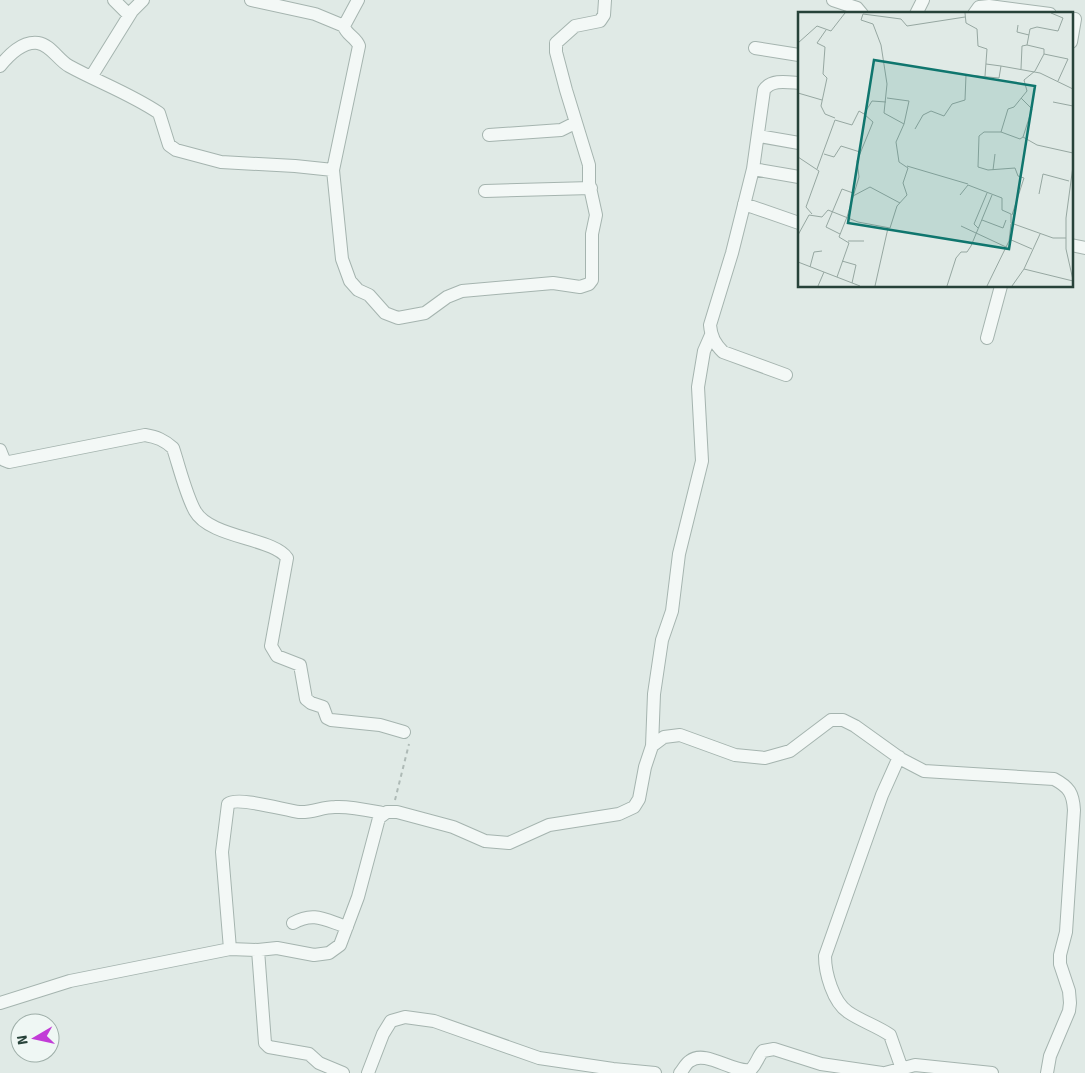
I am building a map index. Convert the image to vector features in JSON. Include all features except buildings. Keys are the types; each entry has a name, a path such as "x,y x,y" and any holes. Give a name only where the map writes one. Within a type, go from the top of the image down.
{"street":[{"path":"114,0 129,15"},
{"path":"92,77 129,15 143,0"},
{"path":"251,0 315,14 344,26 346,31 357,40 359,46 333,170 342,259 350,281 358,290 369,295 385,313 398,318 425,313 447,297 462,291 553,283 586,287 592,280 592,234 596,215 589,165 575,123 556,52 556,43 575,26 600,21 604,15 605,0"},
{"path":"344,26 358,0"},
{"path":"833,0 857,8 860,12"},
{"path":"917,12 923,0"},
{"path":"975,12 979,7 1024,4 1045,12"},
{"path":"1072,38 1077,20"},
{"path":"0,66 17,48 40,43 49,48 67,65 159,113 169,144 176,150 221,162 333,170"},
{"path":"755,48 798,55"},
{"path":"786,375 723,352 711,335 710,326 732,253 753,169 759,136 761,100 767,85 798,82"},
{"path":"489,135 561,130 575,123"},
{"path":"759,136 798,143"},
{"path":"753,169 798,177"},
{"path":"484,190 591,188"},
{"path":"744,204 765,213 798,223"},
{"path":"1072,245 1085,248"},
{"path":"987,338 1000,288"},
{"path":"230,949 222,852 228,804 230,801 244,800 275,809 299,812 317,811 333,807 387,812 453,827 485,841 508,843 549,825 618,814 634,807 639,799 645,767 652,746 654,694 662,640 672,611 678,554 702,461 698,387 704,351 711,335"},
{"path":"0,450 4,460 9,462 145,435 167,442 173,448 194,511 203,520 235,535 280,551 287,558 272,646 277,656 300,665 306,699 311,703 324,707 327,718 331,720 380,724 404,732"},
{"path":"652,746 664,737 680,735 735,755 765,758 790,751 831,720 843,720 855,726 899,758 924,771 1054,779 1067,786 1080,810 1066,932 1060,955 1060,964 1069,991 1070,1003 1069,1012 1050,1056 1047,1073"},
{"path":"899,758 874,818 825,956 825,963 829,983 847,1011 890,1035 902,1069"},
{"path":"0,1003 70,981 230,949 258,950 277,948 314,956 329,953 340,944 347,927 358,897 379,818 387,812"},
{"path":"293,923 305,916 313,916 347,927"},
{"path":"258,950 264,1043 269,1047 309,1054 319,1063 342,1073"},
{"path":"368,1073 383,1034 391,1021 406,1017 434,1021 539,1058 612,1071 655,1073"},
{"path":"680,1073 690,1061 701,1058 738,1071 746,1071 753,1067 763,1051 774,1049 821,1064 883,1073 922,1066 992,1073"}],"path":[{"path":"387,812 410,740 409,734 404,732"}]}
